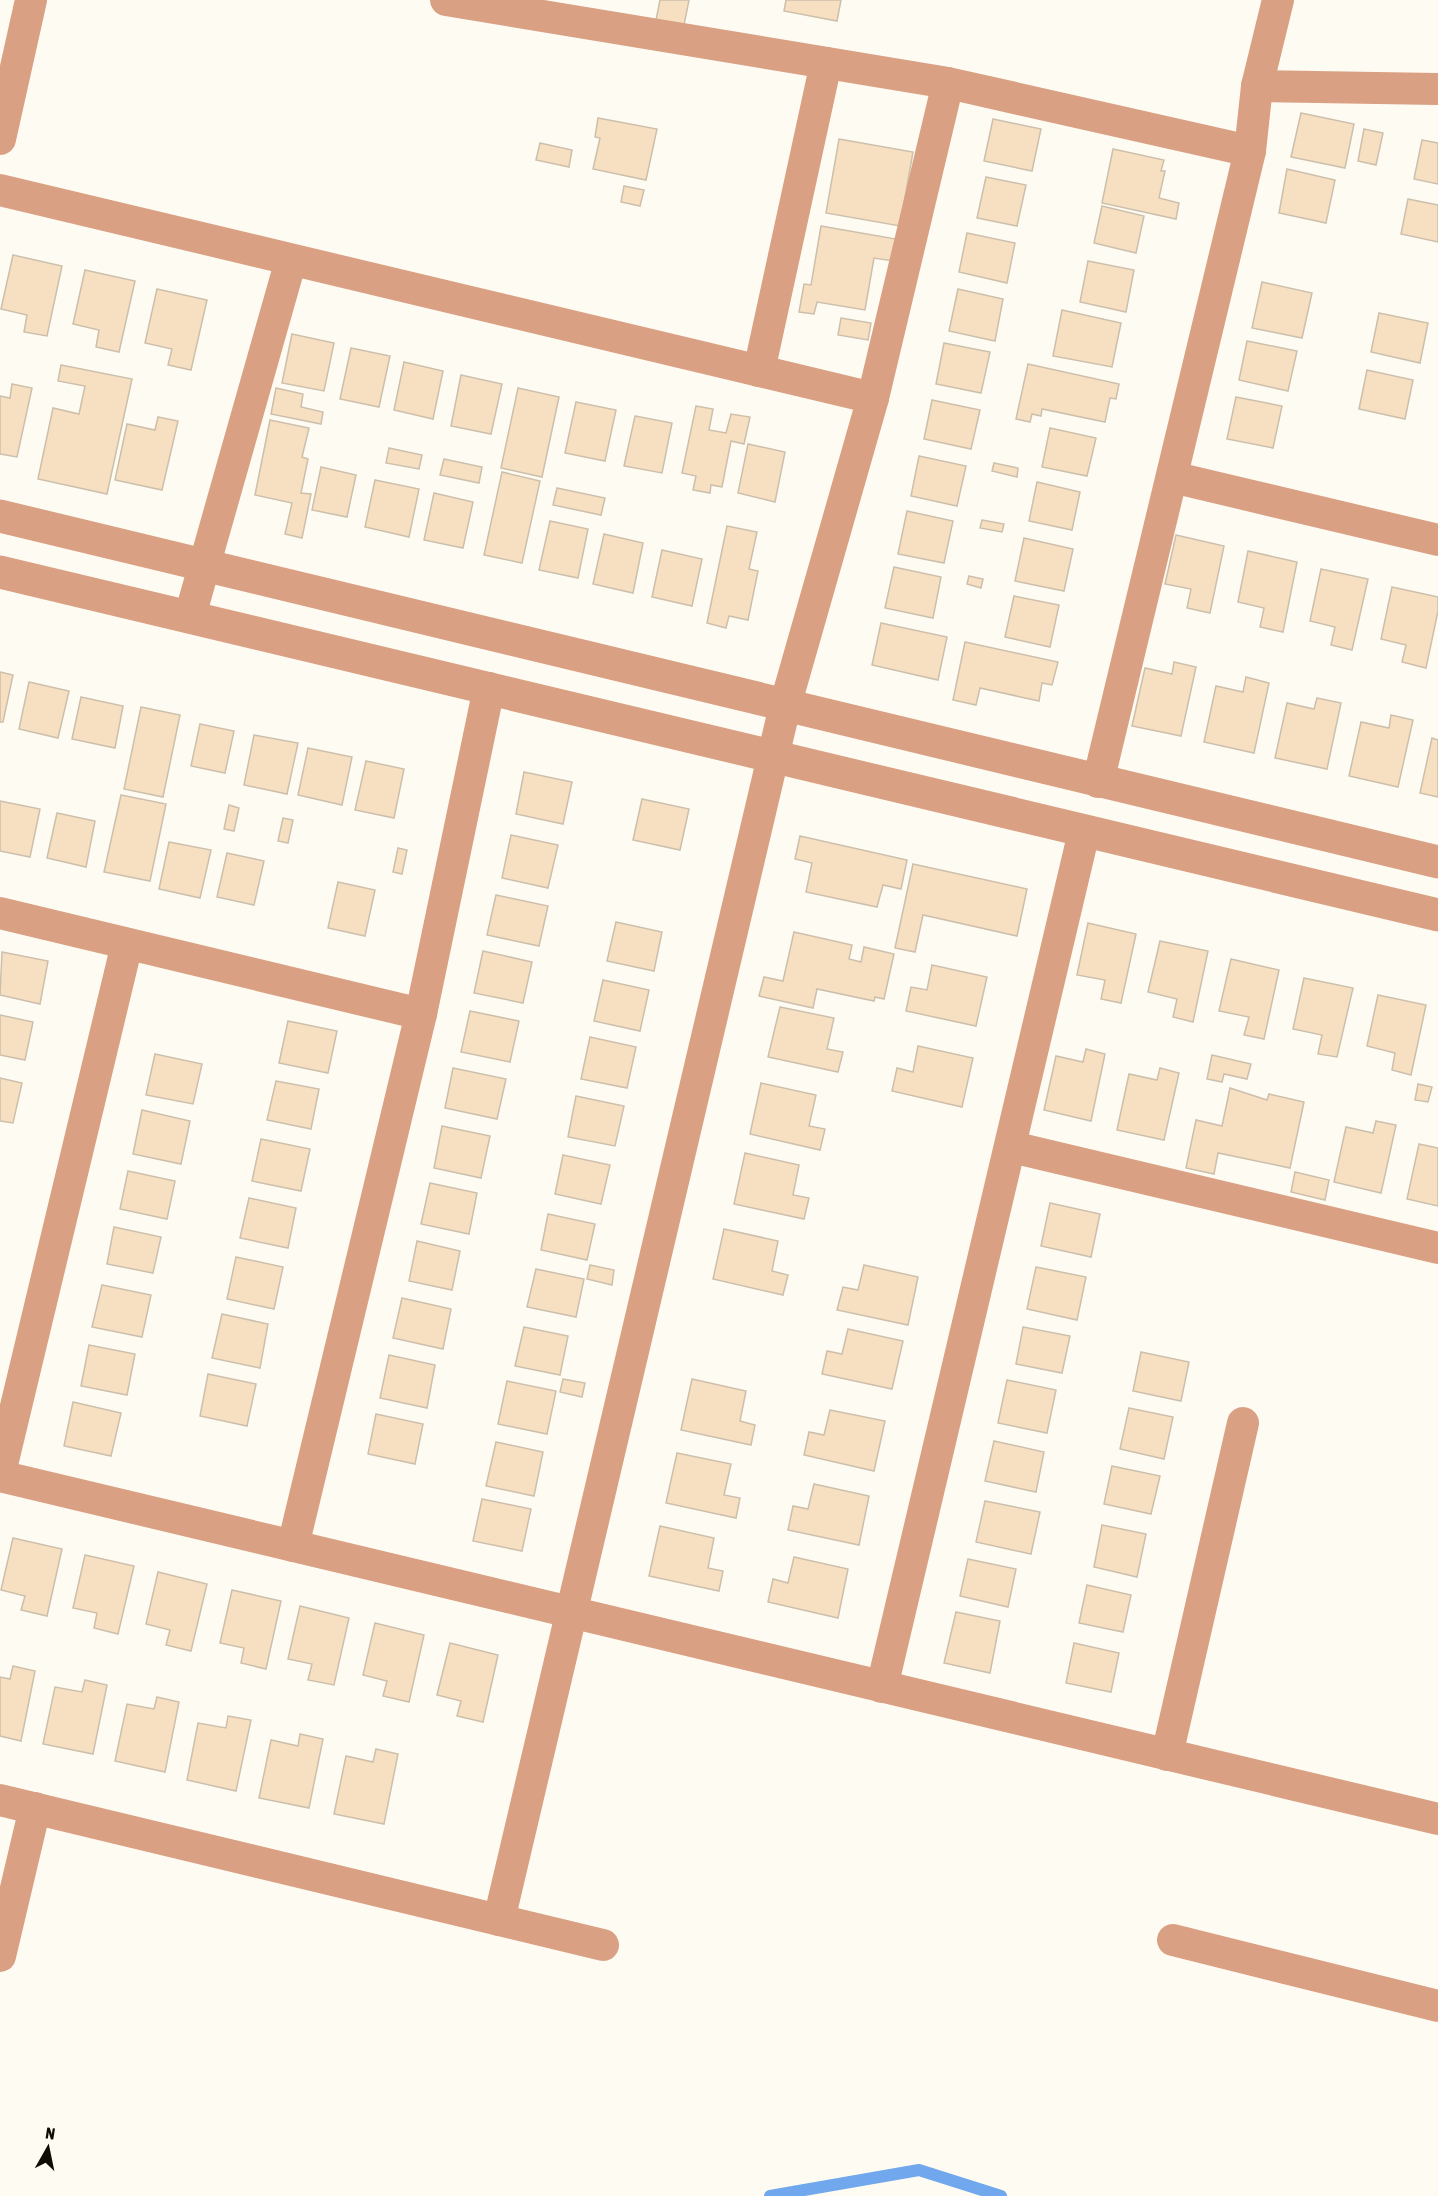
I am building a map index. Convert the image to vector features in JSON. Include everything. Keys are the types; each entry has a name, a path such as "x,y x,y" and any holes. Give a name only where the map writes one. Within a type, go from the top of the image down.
{"street":[{"path":"0,139 31,0"},
{"path":"446,0 948,83 1250,151"},
{"path":"1098,782 1250,151 1257,86 1278,0"},
{"path":"759,371 826,63"},
{"path":"499,1920 785,706 873,399 948,83"},
{"path":"1257,86 1438,89"},
{"path":"0,190 873,399"},
{"path":"190,616 291,260"},
{"path":"1172,477 1438,540"},
{"path":"0,516 1438,862"},
{"path":"0,572 775,755 1084,832 1438,915"},
{"path":"293,1546 421,1014 489,688"},
{"path":"882,1687 1012,1147 1084,832"},
{"path":"0,913 421,1014"},
{"path":"128,944 0,1475 1438,1819"},
{"path":"1012,1147 1438,1248"},
{"path":"1167,1755 1243,1423"},
{"path":"0,1800 603,1946"},
{"path":"0,1956 35,1808"},
{"path":"1173,1940 1438,2006"}],"building":[{"path":"660,0 689,0 684,25 656,20"},
{"path":"786,0 841,0 837,21 784,11"},
{"path":"1301,113 1354,124 1345,168 1291,157"},
{"path":"598,118 657,129 646,180 593,169 600,138 595,137"},
{"path":"993,119 1041,129 1032,171 984,161"},
{"path":"1364,129 1383,133 1376,165 1358,161"},
{"path":"839,139 913,152 900,226 826,213"},
{"path":"1422,140 1438,143 1438,184 1414,179"},
{"path":"540,143 572,150 569,167 536,160"},
{"path":"1113,149 1164,160 1161,171 1165,171 1159,198 1179,203 1176,219 1102,203"},
{"path":"1287,169 1335,180 1326,223 1279,213"},
{"path":"986,177 1026,185 1017,226 977,218"},
{"path":"624,186 644,190 640,206 621,202"},
{"path":"1408,199 1438,205 1438,242 1401,234"},
{"path":"1102,206 1144,216 1136,253 1094,243"},
{"path":"821,226 896,239 893,261 874,258 865,310 817,302 814,314 799,312 804,284 811,285"},
{"path":"967,233 1015,243 1007,283 959,272"},
{"path":"13,255 62,266 47,336 24,332 27,315 1,309"},
{"path":"1088,261 1134,270 1126,312 1080,302"},
{"path":"85,270 135,281 119,352 96,347 99,330 73,324"},
{"path":"1262,282 1312,293 1302,338 1252,328"},
{"path":"157,289 207,300 191,370 168,365 172,349 145,343"},
{"path":"958,289 1003,299 995,341 949,331"},
{"path":"1062,310 1121,323 1112,367 1053,356"},
{"path":"1379,313 1428,323 1420,363 1371,352"},
{"path":"841,318 871,323 868,340 838,335"},
{"path":"292,334 334,343 324,391 282,383"},
{"path":"1247,341 1297,351 1288,391 1239,380"},
{"path":"944,343 990,352 981,393 936,384"},
{"path":"351,348 390,356 379,407 340,399"},
{"path":"404,362 443,371 433,419 394,410"},
{"path":"1028,364 1119,384 1116,399 1110,398 1105,422 1042,409 1041,416 1032,414 1030,422 1016,419"},
{"path":"61,365 132,379 107,494 38,479 53,408 79,414 85,386 58,381"},
{"path":"1367,370 1413,380 1405,419 1359,409"},
{"path":"461,375 502,384 491,434 451,426"},
{"path":"12,384 32,388 17,457 0,454 0,396 10,398"},
{"path":"276,388 303,394 301,407 323,412 321,424 271,414"},
{"path":"518,388 559,397 542,477 501,468"},
{"path":"1236,397 1282,406 1273,448 1227,439"},
{"path":"932,400 980,410 971,449 924,439"},
{"path":"576,402 616,410 605,461 565,453"},
{"path":"696,406 713,409 709,430 726,433 731,414 750,417 744,444 731,441 722,487 711,485 710,493 693,490 696,476 682,473"},
{"path":"635,416 672,423 662,473 624,466"},
{"path":"158,417 178,421 162,490 115,480 127,424 155,430"},
{"path":"270,420 309,428 302,457 308,459 301,493 311,494 302,538 285,534 292,503 255,495"},
{"path":"1050,428 1096,438 1087,476 1042,467"},
{"path":"748,444 785,452 775,502 738,493"},
{"path":"389,448 422,455 419,469 386,463"},
{"path":"919,456 966,466 957,506 911,496"},
{"path":"444,459 482,467 479,483 440,475"},
{"path":"994,463 1018,468 1017,477 992,471"},
{"path":"321,467 356,475 347,517 312,510"},
{"path":"502,472 540,481 522,563 484,555"},
{"path":"375,480 419,489 409,537 365,527"},
{"path":"1037,482 1080,492 1072,530 1029,521"},
{"path":"557,488 605,498 601,515 553,505"},
{"path":"434,493 473,502 463,548 424,540"},
{"path":"907,511 953,521 944,563 898,554"},
{"path":"982,520 1004,524 1002,532 980,528"},
{"path":"550,521 588,529 578,578 539,570"},
{"path":"727,526 757,532 749,569 758,571 748,620 729,616 726,628 707,623"},
{"path":"604,534 643,543 633,593 593,584"},
{"path":"1176,535 1224,546 1210,613 1187,608 1191,589 1165,584"},
{"path":"1024,538 1073,549 1064,591 1015,581"},
{"path":"662,550 702,559 692,606 652,597"},
{"path":"1248,551 1297,562 1283,632 1260,627 1264,608 1238,602"},
{"path":"894,567 941,577 933,618 885,608"},
{"path":"1321,569 1368,579 1352,650 1331,645 1335,627 1310,621"},
{"path":"969,576 983,579 981,588 967,584"},
{"path":"1392,587 1438,597 1438,611 1426,668 1402,662 1406,645 1381,639"},
{"path":"1014,596 1059,605 1050,647 1005,637"},
{"path":"881,623 947,637 938,680 872,665"},
{"path":"965,642 1058,662 1052,685 1042,683 1039,701 980,688 976,705 953,700"},
{"path":"1174,662 1196,667 1181,736 1132,726 1145,668 1172,674"},
{"path":"0,672 13,675 3,722 0,722"},
{"path":"1246,677 1269,683 1254,753 1204,742 1216,686 1243,692"},
{"path":"29,682 69,691 58,738 19,729"},
{"path":"81,697 123,706 115,748 72,739"},
{"path":"1317,698 1341,703 1327,769 1275,758 1287,703 1314,709"},
{"path":"141,707 180,715 163,797 124,789"},
{"path":"1391,715 1413,720 1398,787 1349,776 1361,722 1389,728"},
{"path":"200,724 234,731 225,773 191,766"},
{"path":"254,735 298,743 287,794 244,785"},
{"path":"1432,738 1438,740 1438,797 1420,793"},
{"path":"308,748 352,757 342,805 298,795"},
{"path":"366,761 404,769 394,818 355,810"},
{"path":"524,772 572,782 563,824 516,814"},
{"path":"121,795 166,804 150,881 104,872"},
{"path":"642,799 689,809 680,850 633,840"},
{"path":"0,801 40,809 30,857 0,851"},
{"path":"229,805 239,808 234,831 224,829"},
{"path":"57,813 95,821 86,867 47,858"},
{"path":"283,818 293,820 288,843 278,841"},
{"path":"511,835 558,845 548,888 502,878"},
{"path":"800,836 907,860 901,889 883,885 877,907 806,892 812,863 795,859"},
{"path":"169,842 211,850 200,898 159,889"},
{"path":"398,848 407,850 402,874 393,872"},
{"path":"227,853 264,861 254,905 217,897"},
{"path":"913,864 1027,889 1017,936 923,915 915,952 895,948"},
{"path":"338,882 375,890 365,936 328,928"},
{"path":"496,895 548,906 539,946 487,935"},
{"path":"616,922 662,932 654,971 607,961"},
{"path":"1088,923 1136,934 1121,1003 1101,999 1105,980 1077,975"},
{"path":"794,932 852,945 849,959 861,962 864,947 894,954 884,999 875,997 874,1001 817,989 813,1008 759,996 764,977 783,981"},
{"path":"1160,941 1208,951 1193,1022 1173,1017 1177,999 1148,992"},
{"path":"483,951 532,962 523,1003 474,993"},
{"path":"2,952 48,961 40,1004 0,995"},
{"path":"1231,959 1279,970 1264,1039 1244,1035 1249,1017 1219,1011"},
{"path":"932,965 987,977 976,1026 906,1011 911,987 927,990"},
{"path":"1304,978 1353,988 1337,1057 1318,1054 1322,1035 1293,1029"},
{"path":"603,980 649,990 640,1031 594,1021"},
{"path":"1378,995 1426,1005 1411,1075 1392,1070 1395,1053 1367,1046"},
{"path":"780,1007 834,1018 827,1049 843,1052 838,1072 768,1057"},
{"path":"470,1011 519,1021 510,1062 461,1052"},
{"path":"0,1015 33,1022 25,1060 0,1055"},
{"path":"288,1021 337,1031 328,1073 279,1063"},
{"path":"590,1037 636,1047 627,1088 581,1079"},
{"path":"918,1046 973,1058 962,1107 892,1091 897,1068 913,1072"},
{"path":"1086,1049 1105,1054 1091,1121 1044,1110 1056,1056 1083,1062"},
{"path":"155,1054 202,1064 193,1104 146,1095"},
{"path":"1212,1055 1251,1064 1247,1079 1224,1074 1222,1082 1207,1079"},
{"path":"453,1068 506,1079 497,1119 445,1108"},
{"path":"1160,1068 1179,1073 1164,1140 1117,1130 1129,1074 1157,1080"},
{"path":"0,1078 22,1083 13,1123 0,1121"},
{"path":"276,1081 319,1089 311,1129 267,1120"},
{"path":"761,1083 816,1095 809,1126 825,1129 820,1150 750,1134"},
{"path":"1418,1084 1432,1087 1428,1102 1415,1100"},
{"path":"1230,1088 1267,1100 1269,1094 1304,1102 1290,1168 1218,1153 1214,1174 1186,1168 1196,1120 1222,1126"},
{"path":"576,1096 624,1106 615,1146 568,1137"},
{"path":"142,1110 190,1121 181,1164 133,1154"},
{"path":"1376,1121 1396,1125 1381,1193 1334,1182 1346,1127 1373,1133"},
{"path":"442,1126 490,1136 481,1178 434,1168"},
{"path":"261,1139 310,1149 301,1191 252,1181"},
{"path":"1419,1144 1438,1148 1438,1206 1407,1199"},
{"path":"745,1153 799,1165 793,1195 809,1198 804,1219 734,1204"},
{"path":"563,1155 610,1165 601,1204 555,1194"},
{"path":"128,1171 175,1181 167,1219 120,1209"},
{"path":"1295,1172 1329,1180 1325,1200 1291,1192"},
{"path":"430,1183 477,1193 469,1234 421,1224"},
{"path":"249,1198 296,1208 288,1248 240,1238"},
{"path":"1050,1203 1100,1214 1091,1257 1041,1246"},
{"path":"548,1214 595,1224 587,1260 541,1250"},
{"path":"114,1227 161,1237 153,1273 107,1264"},
{"path":"724,1229 778,1241 772,1271 788,1275 783,1295 713,1279"},
{"path":"417,1241 460,1251 452,1290 409,1281"},
{"path":"236,1257 283,1267 274,1309 227,1299"},
{"path":"590,1265 614,1270 612,1285 587,1279"},
{"path":"864,1265 918,1277 908,1325 837,1310 843,1287 858,1290"},
{"path":"1036,1267 1086,1277 1077,1320 1027,1309"},
{"path":"536,1269 584,1279 576,1317 527,1307"},
{"path":"102,1285 151,1295 142,1337 92,1327"},
{"path":"402,1298 451,1309 443,1349 393,1338"},
{"path":"222,1314 268,1324 260,1368 212,1358"},
{"path":"524,1327 568,1336 560,1375 515,1366"},
{"path":"1023,1327 1070,1336 1062,1373 1016,1364"},
{"path":"848,1329 903,1341 892,1389 822,1374 827,1351 842,1354"},
{"path":"89,1345 135,1354 127,1395 81,1386"},
{"path":"1141,1352 1189,1362 1181,1401 1133,1391"},
{"path":"389,1355 435,1365 427,1408 380,1398"},
{"path":"208,1374 256,1384 247,1426 200,1416"},
{"path":"563,1379 585,1383 582,1397 560,1392"},
{"path":"692,1379 746,1391 740,1421 755,1425 751,1445 681,1430"},
{"path":"1007,1380 1056,1390 1047,1433 998,1423"},
{"path":"507,1381 556,1391 547,1434 498,1424"},
{"path":"73,1402 121,1413 111,1456 64,1446"},
{"path":"1129,1408 1173,1417 1164,1459 1120,1449"},
{"path":"830,1410 885,1421 874,1471 804,1455 809,1432 824,1435"},
{"path":"376,1414 423,1424 415,1464 368,1454"},
{"path":"994,1441 1044,1452 1036,1492 985,1481"},
{"path":"496,1442 543,1452 534,1496 486,1486"},
{"path":"677,1453 731,1464 724,1495 740,1498 736,1518 666,1503"},
{"path":"1112,1466 1160,1476 1151,1514 1104,1504"},
{"path":"814,1484 869,1496 859,1545 788,1530 793,1506 808,1509"},
{"path":"482,1499 531,1509 522,1551 473,1541"},
{"path":"985,1501 1040,1512 1031,1554 976,1542"},
{"path":"1102,1525 1146,1534 1137,1577 1094,1567"},
{"path":"660,1526 714,1538 708,1568 723,1571 719,1591 649,1576"},
{"path":"13,1538 62,1549 47,1616 21,1610 25,1596 1,1590"},
{"path":"85,1555 134,1566 118,1634 94,1628 97,1613 73,1608"},
{"path":"794,1557 848,1569 838,1618 768,1602 773,1579 788,1583"},
{"path":"968,1559 1016,1569 1008,1607 960,1596"},
{"path":"158,1572 207,1584 191,1651 166,1645 170,1630 146,1624"},
{"path":"1087,1585 1131,1595 1123,1632 1079,1623"},
{"path":"232,1590 281,1601 266,1669 241,1663 244,1648 220,1643"},
{"path":"300,1606 349,1618 334,1685 308,1680 312,1664 288,1659"},
{"path":"956,1612 1000,1621 990,1673 944,1663"},
{"path":"375,1623 424,1635 409,1702 383,1696 387,1681 363,1675"},
{"path":"450,1643 498,1655 483,1722 457,1716 461,1701 437,1695"},
{"path":"1074,1643 1119,1653 1111,1692 1066,1683"},
{"path":"13,1666 35,1671 21,1741 0,1736 0,1677 10,1679"},
{"path":"85,1680 107,1685 93,1754 43,1744 55,1687 82,1692"},
{"path":"157,1697 179,1702 165,1772 115,1761 127,1704 154,1709"},
{"path":"228,1716 251,1720 236,1791 187,1780 198,1723 226,1728"},
{"path":"300,1734 323,1739 309,1808 259,1798 271,1740 298,1746"},
{"path":"376,1749 398,1754 384,1824 334,1814 346,1756 373,1762"}],"waterway":[{"path":"770,2196 919,2170 1001,2196"}]}
